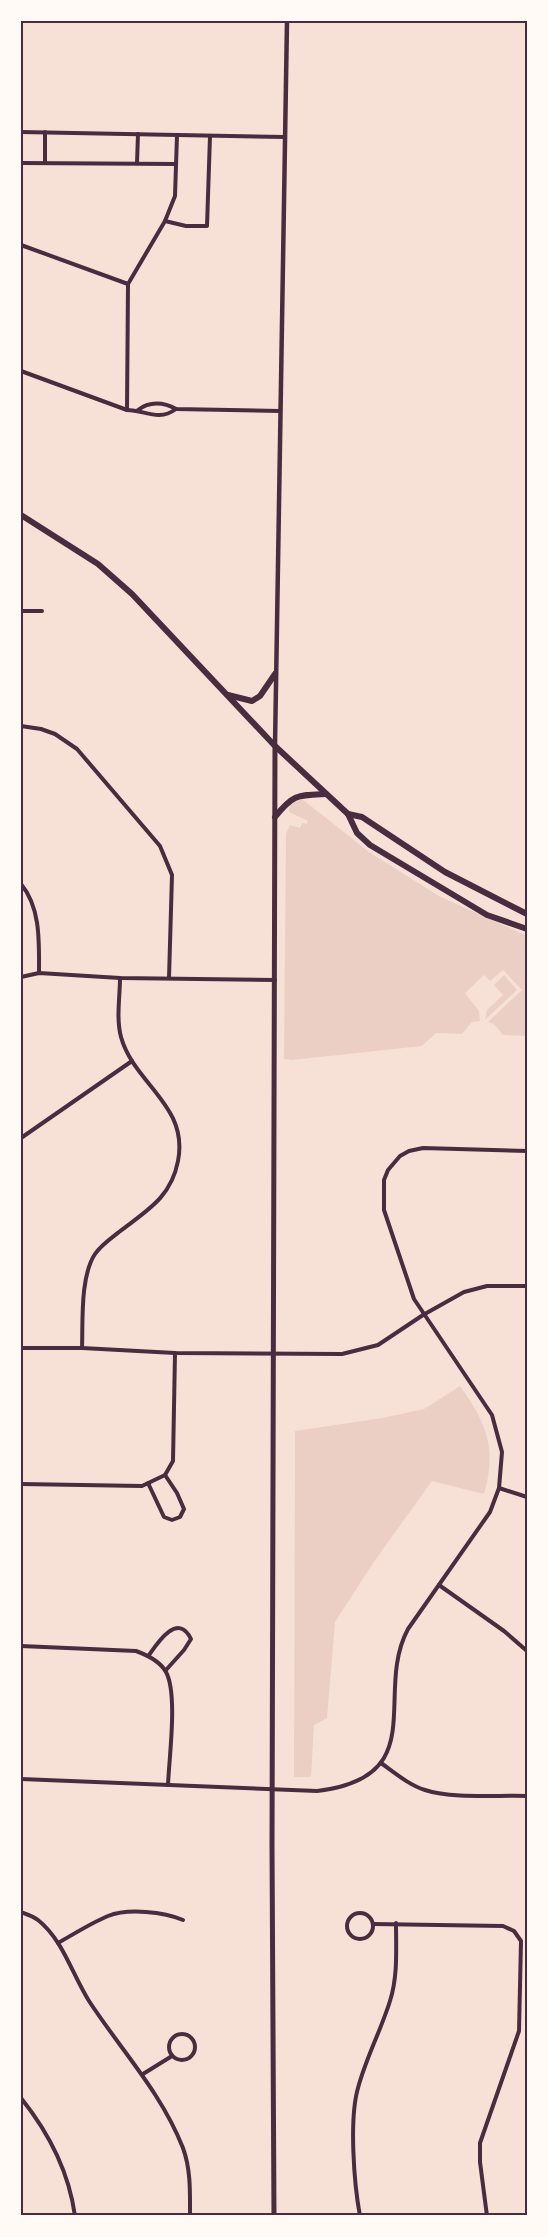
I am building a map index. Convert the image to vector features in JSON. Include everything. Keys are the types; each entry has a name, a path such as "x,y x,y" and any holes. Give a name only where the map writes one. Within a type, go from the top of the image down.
{"main road":[{"path":"21,515 98,564 132,594 275,746 348,814 357,832 370,845 487,915 527,929"},
{"path":"227,695 252,701 261,696 275,674"},
{"path":"274,2216 272,1788 275,746"},
{"path":"275,817 285,805 299,795 326,794"},
{"path":"348,814 362,817 445,872 527,914"}],"street":[{"path":"275,746 287,21"},
{"path":"21,132 285,137"},
{"path":"45,132 45,163"},
{"path":"137,164 138,134"},
{"path":"127,410 128,284 165,221 175,196 177,135"},
{"path":"165,221 186,226 207,226 210,136"},
{"path":"21,163 176,164"},
{"path":"21,245 128,284"},
{"path":"21,371 127,410 138,410 145,415 168,415 176,409"},
{"path":"138,410 146,404 167,404 176,409 280,411"},
{"path":"21,611 42,611"},
{"path":"21,726 55,734 77,749 160,846 172,875 169,978"},
{"path":"21,884 36,914 39,973"},
{"path":"21,977 39,973 120,978 274,980"},
{"path":"82,1348 85,1287 95,1254 105,1242 153,1206 167,1191 179,1159 176,1123 159,1094 132,1061 122,1037 119,1021 120,978"},
{"path":"21,1138 132,1061"},
{"path":"21,1779 317,1791 335,1789 359,1779 381,1763 393,1734 395,1722 397,1658 401,1642 490,1512 499,1488 501,1452 492,1415 423,1315 407,1282 384,1210 384,1180 388,1170 400,1156 408,1151 423,1148 527,1151"},
{"path":"21,1348 326,1355 359,1352 378,1345 423,1315 464,1292 487,1286 527,1286"},
{"path":"21,1484 142,1486 165,1475 173,1461 175,1353"},
{"path":"148,1483 164,1517 172,1520 180,1517 184,1509 165,1475"},
{"path":"499,1488 527,1497"},
{"path":"439,1585 504,1631 527,1651"},
{"path":"149,1655 160,1640 173,1629 187,1631 191,1639 166,1670"},
{"path":"21,1646 136,1651 149,1655 166,1670 172,1696 168,1785"},
{"path":"381,1763 423,1790 440,1794 527,1796"},
{"path":"21,1912 37,1919 58,1943 89,2000 143,2074 165,2109 183,2150 190,2183 190,2216"},
{"path":"58,1943 110,1915 137,1912 167,1914 183,1920"},
{"path":"360,1913 368,1916 372,1924 371,1932 361,1939 350,1935 346,1927 352,1915 360,1913"},
{"path":"360,2216 355,2176 355,2103 358,2087 393,1990 396,1923"},
{"path":"372,1924 503,1926 514,1930 521,1941 519,2031 480,2143 480,2162 487,2216"},
{"path":"182,2034 192,2040 195,2048 192,2056 180,2060 172,2056 169,2044 174,2037 182,2034"},
{"path":"143,2074 172,2056"},
{"path":"21,2098 37,2118 59,2157 72,2196 75,2216"}],"shaded area":[{"path":"302,799 369,852 439,896 527,936 527,1036 503,1035 494,1024 488,1022 522,990 503,970 490,981 484,975 465,993 479,1011 480,1021 472,1022 462,1034 436,1033 422,1046 284,1059 286,834 290,825 300,828 302,823 307,824 308,821 289,812 292,802"},
{"path":"504,975 517,990 485,1020 487,1010 503,995 494,985"},
{"path":"460,1386 477,1412 487,1437 490,1463 484,1494 432,1481 373,1563 335,1622 327,1718 314,1725 311,1777 294,1777 295,1431 382,1418 424,1409"}]}
